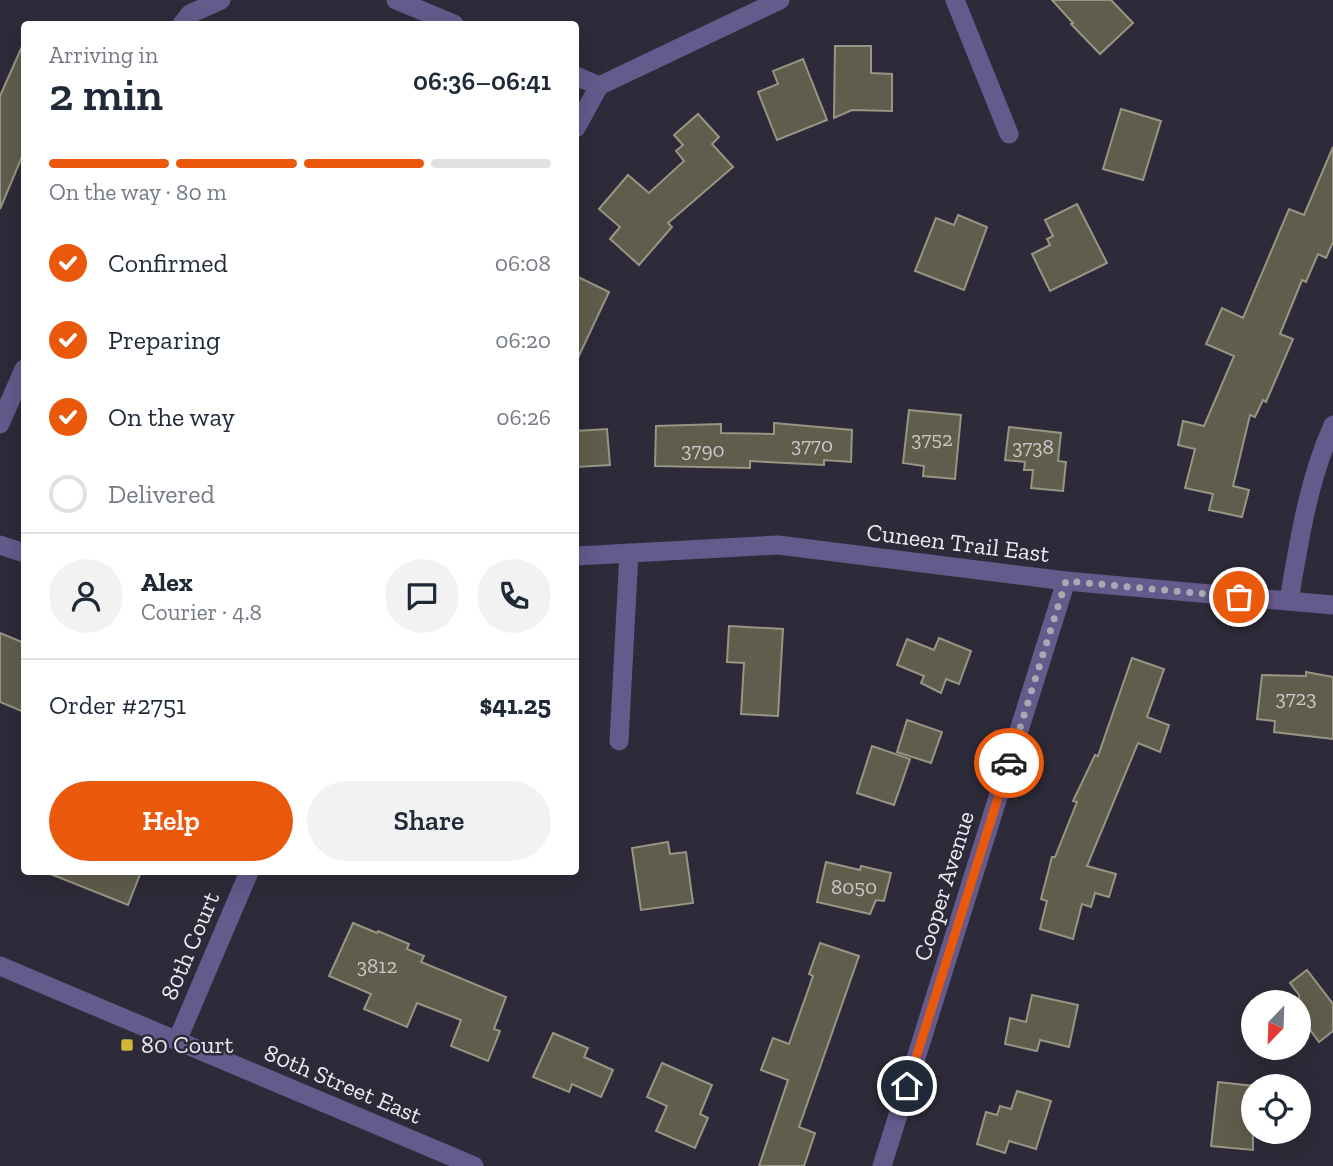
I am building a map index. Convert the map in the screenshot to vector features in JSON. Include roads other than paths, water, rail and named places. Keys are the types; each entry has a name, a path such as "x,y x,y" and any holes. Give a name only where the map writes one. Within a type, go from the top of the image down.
{"street":[{"path":"184,21 190,14 221,0"},
{"path":"396,0 447,21"},
{"path":"579,123 599,86 779,0"},
{"path":"955,0 1009,134"},
{"path":"579,77 599,86"},
{"path":"0,424 21,376"},
{"path":"1289,601 1301,528 1322,451 1333,425"},
{"path":"0,545 21,552"},
{"name":"Cuneen Trail East","path":"579,556 778,545 1066,581 1333,605"},
{"path":"619,741 629,553"},
{"name":"Cooper Avenue","path":"882,1166 1066,581"},
{"name":"80th Court","path":"177,1041 247,875"},
{"name":"80th Street East","path":"0,966 474,1166"}],"place":[{"name":"80 Court","path":"127,1045"}]}
